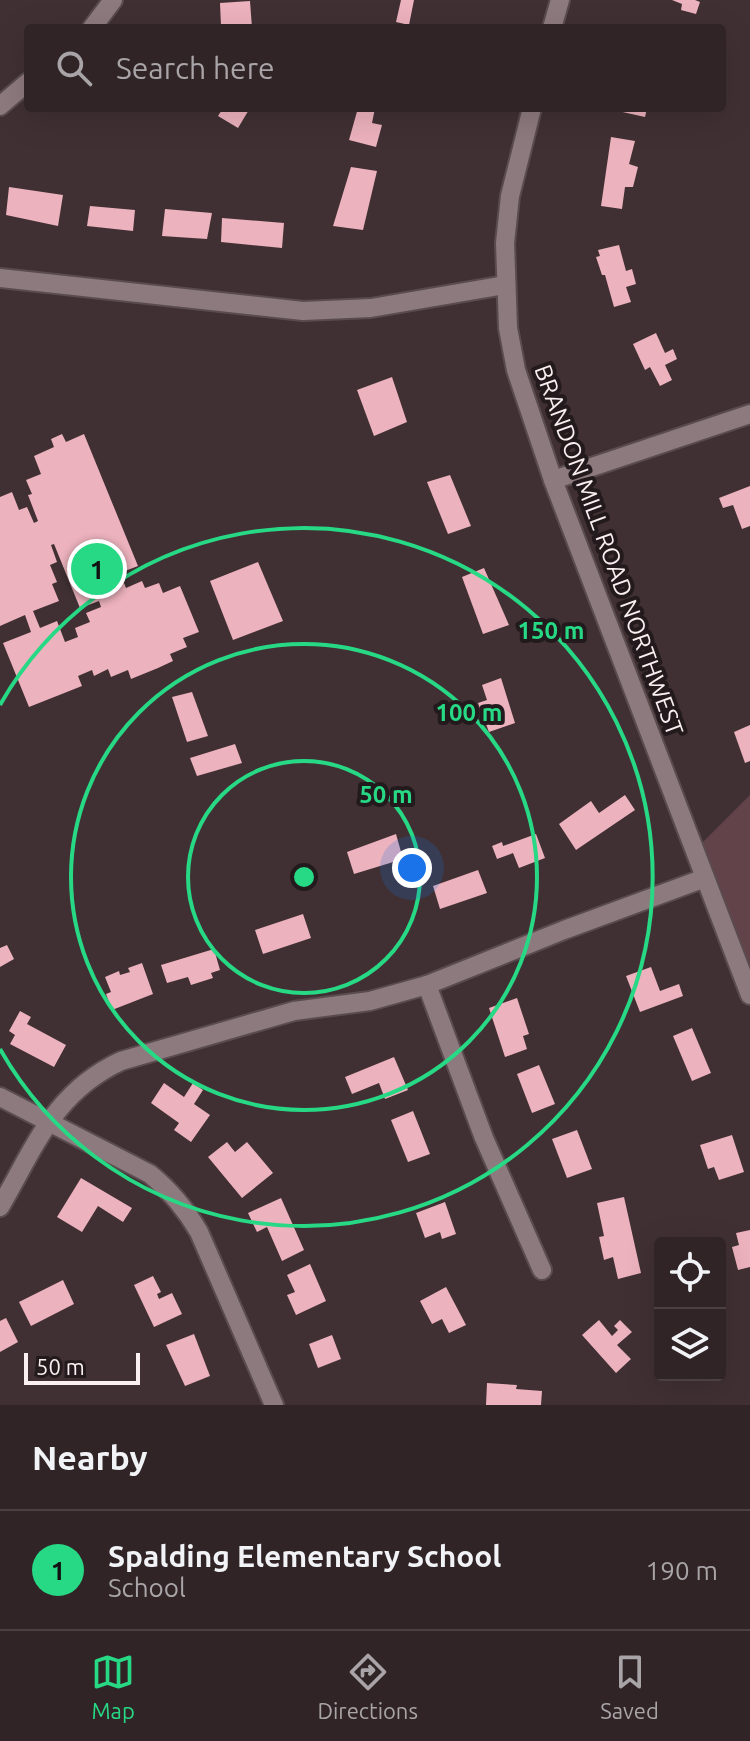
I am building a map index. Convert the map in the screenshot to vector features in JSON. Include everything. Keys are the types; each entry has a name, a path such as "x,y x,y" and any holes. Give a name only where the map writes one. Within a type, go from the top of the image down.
{"street":[{"path":"553,24 560,0"},
{"path":"94,24 106,2"},
{"path":"0,106 24,85"},
{"name":"BRANDON MILL ROAD NORTHWEST","path":"531,112 510,196 505,243 508,328 516,370 553,480 750,995"},
{"path":"0,278 303,311 371,308 505,285"},
{"path":"553,480 750,414"},
{"path":"0,1207 63,1101 99,1071 121,1061 294,1011 370,1001 427,985 705,878"},
{"path":"427,985 484,1138 542,1270"},
{"path":"0,1097 150,1174 171,1191 199,1232 274,1405"}],"shaded area":[{"path":"750,795 750,986 698,847"}],"building":[{"path":"401,0 414,0 409,24 396,22"},
{"path":"672,0 700,2 696,14 681,10 682,4"},
{"path":"250,1 252,24 221,24 220,3"},
{"path":"220,112 248,112 238,128 218,116"},
{"path":"357,112 374,112 372,123 382,125 376,147 349,140"},
{"path":"622,112 646,112 645,117"},
{"path":"611,137 635,141 629,164 638,167 633,187 625,187 622,209 601,206"},
{"path":"351,167 377,171 363,230 333,226"},
{"path":"9,187 63,195 58,226 6,215"},
{"path":"90,206 135,210 133,231 87,226"},
{"path":"165,209 212,213 207,239 162,236"},
{"path":"222,218 284,223 282,248 221,242"},
{"path":"619,245 626,271 632,269 636,284 626,287 631,302 614,307 596,257 600,256 598,250"},
{"path":"656,333 665,353 673,349 677,359 665,365 672,380 660,386 650,367 645,370 633,344"},
{"path":"392,377 407,422 374,436 357,390"},
{"path":"62,434 66,442 84,434 138,566 120,573 126,588 142,581 145,588 159,583 163,593 180,586 199,632 183,638 187,647 170,654 173,661 158,668 131,679 128,670 111,677 108,669 94,676 92,670 78,676 82,686 29,707 3,643 31,632 25,615 0,626 0,497 12,492 19,510 27,507 34,523 38,521 26,480 41,474 34,456 54,447 51,439","holes":["54,544 80,608 99,601 101,607 86,613 90,622 75,628 78,637 65,642 57,621 40,628 33,611 59,601 52,584 57,582 50,565 57,562 51,545"]},
{"path":"450,475 471,526 448,534 427,482"},
{"path":"750,486 750,526 742,529 733,505 723,508 719,498"},
{"path":"258,562 283,621 233,640 210,581"},
{"path":"484,568 509,625 483,634 462,577"},
{"path":"501,678 515,723 489,732 478,703 487,700 482,685"},
{"path":"192,692 208,736 187,742 172,697"},
{"path":"750,725 750,761 745,763 734,732"},
{"path":"235,744 242,763 197,776 190,758"},
{"path":"625,795 635,810 576,850 559,824 591,801 599,813"},
{"path":"396,834 403,859 354,874 347,852"},
{"path":"536,834 545,858 519,868 513,853 497,859 492,846 502,842 503,846"},
{"path":"478,870 487,893 440,909 433,886"},
{"path":"303,914 311,938 263,954 255,930"},
{"path":"7,945 14,959 0,967 0,948"},
{"path":"214,949 220,970 211,973 213,978 191,985 188,977 167,983 161,965"},
{"path":"142,963 153,994 112,1010 106,994 111,992 105,977 119,971 120,975 130,972 128,968"},
{"path":"651,967 660,991 679,984 683,996 640,1012 626,976"},
{"path":"517,998 529,1034 523,1036 527,1049 505,1057 489,1008"},
{"path":"20,1011 31,1017 27,1024 66,1045 54,1067 10,1044 15,1035 9,1031"},
{"path":"692,1028 711,1073 692,1081 673,1036"},
{"path":"394,1057 408,1090 385,1099 379,1083 352,1094 345,1077"},
{"path":"539,1065 555,1104 532,1113 517,1074"},
{"path":"164,1083 184,1097 193,1083 203,1090 194,1104 210,1115 191,1142 174,1130 179,1123 151,1103"},
{"path":"413,1111 430,1154 408,1162 391,1120"},
{"path":"577,1130 592,1169 567,1178 552,1139"},
{"path":"732,1135 744,1172 719,1180 714,1167 708,1169 700,1145"},
{"path":"227,1142 235,1152 247,1142 273,1173 242,1198 208,1157"},
{"path":"81,1178 132,1208 123,1222 98,1206 82,1232 57,1217"},
{"path":"624,1197 641,1273 618,1279 613,1257 604,1260 599,1237 604,1236 597,1203"},
{"path":"281,1198 304,1250 282,1261 267,1227 257,1232 248,1213"},
{"path":"445,1202 456,1234 442,1239 440,1232 425,1238 416,1213"},
{"path":"750,1230 750,1267 738,1270 732,1247 739,1245 736,1233"},
{"path":"310,1264 326,1301 296,1315 287,1295 295,1292 287,1275"},
{"path":"153,1276 161,1292 157,1294 159,1299 172,1293 182,1314 154,1327 134,1285"},
{"path":"63,1280 74,1304 31,1326 19,1302"},
{"path":"446,1287 466,1325 449,1333 442,1319 432,1324 420,1301"},
{"path":"6,1318 18,1342 0,1352 0,1321"},
{"path":"599,1320 612,1336 618,1330 614,1326 620,1320 632,1332 617,1345 631,1359 616,1373 582,1335"},
{"path":"194,1334 210,1376 185,1386 166,1345"},
{"path":"332,1335 341,1359 318,1368 309,1344"},
{"path":"487,1383 542,1391 541,1405 486,1405"}],"place":[{"name":"Spalding Elementary School","path":"97,569"}]}
